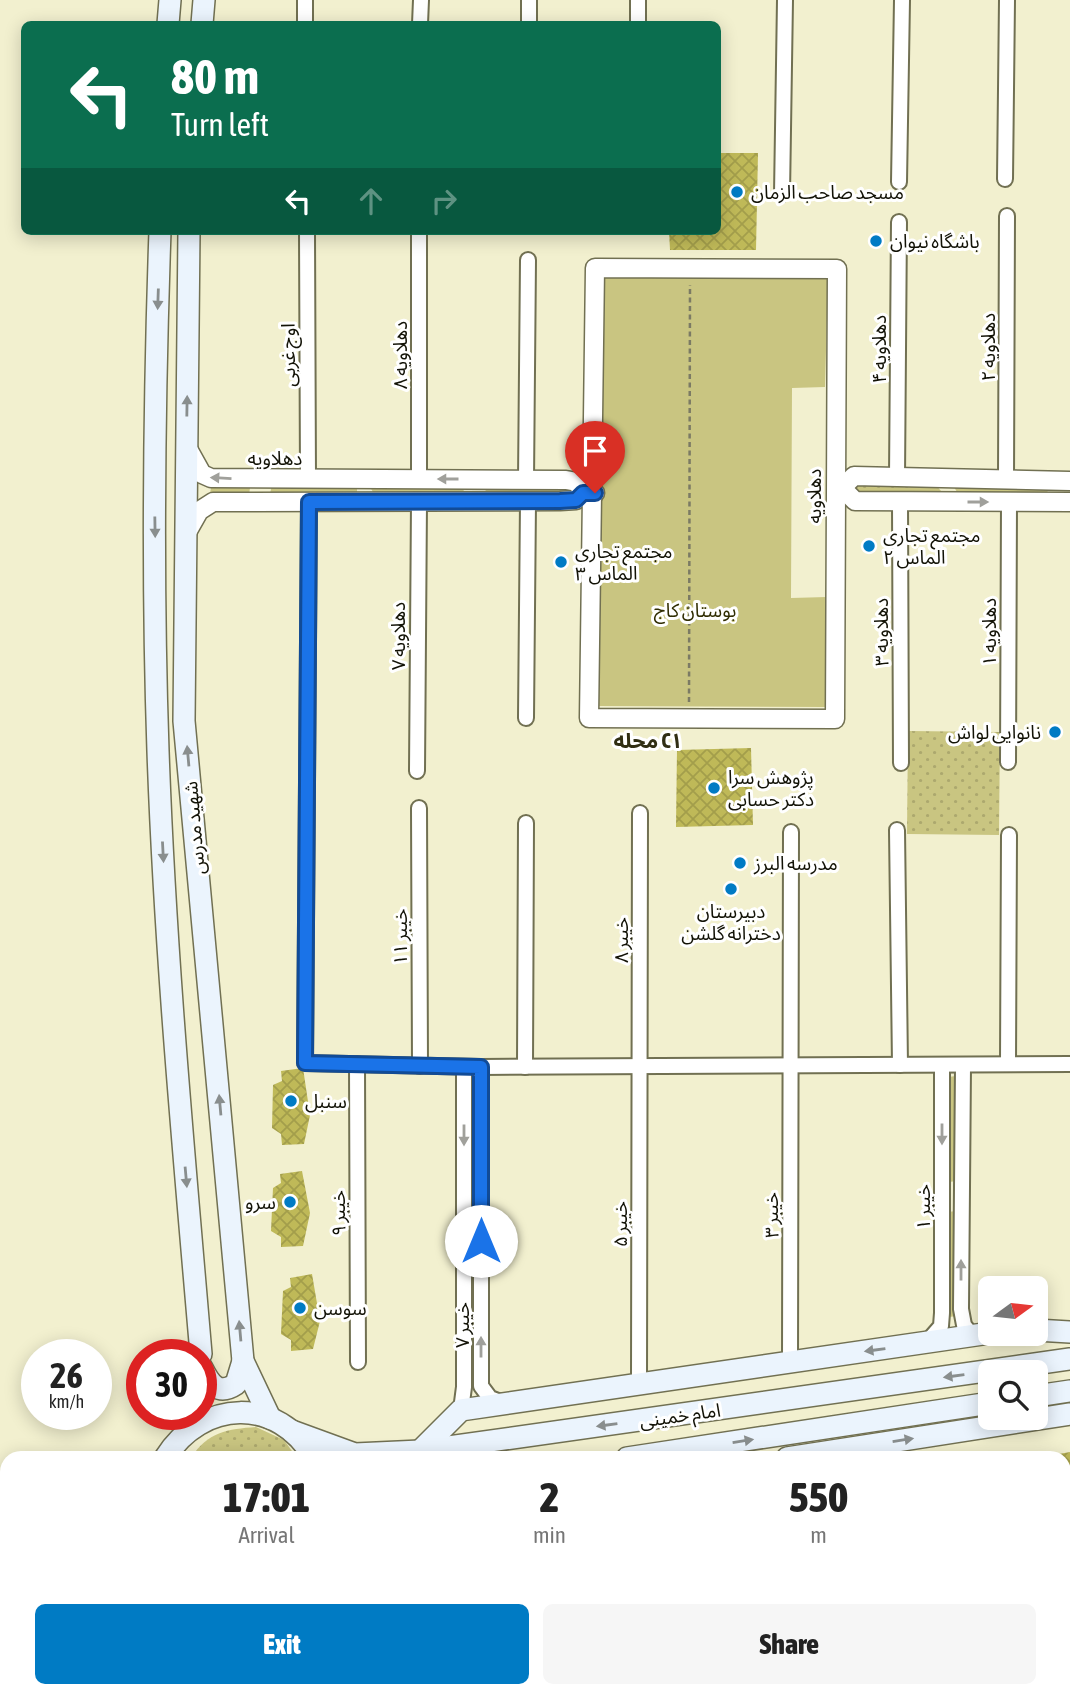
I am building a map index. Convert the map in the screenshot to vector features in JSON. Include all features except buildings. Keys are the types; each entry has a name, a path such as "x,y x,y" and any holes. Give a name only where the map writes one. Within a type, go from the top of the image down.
{"main road":[{"path":"168,21 170,0"},
{"path":"202,21 204,0"},
{"name":"شهید مدرس","path":"160,235 154,398 158,751 174,1031 200,1339"},
{"name":"شهید مدرس","path":"189,235 184,721 243,1361 270,1418"},
{"path":"420,1451 461,1410 639,1382 925,1343 975,1330"},
{"path":"1048,1331 1070,1332"},
{"name":"امام خمینی","path":"420,1451 1070,1359"},
{"path":"217,1389 229,1389 236,1384 243,1361"},
{"path":"1048,1394 1070,1391"},
{"name":"امام خمینی","path":"673,1451 978,1405"},
{"path":"217,1415 243,1412 270,1418 292,1431 308,1451"},
{"path":"832,1451 1070,1414"},
{"path":"169,1451 185,1430"},
{"name":"امام خمینی","path":"292,1431 341,1451"}],"street":[{"path":"305,0 305,21"},
{"path":"420,21 421,0"},
{"path":"529,0 529,21"},
{"path":"638,0 638,21"},
{"path":"782,194 785,0"},
{"path":"899,182 902,0"},
{"path":"1005,179 1007,0"},
{"name":"دهلاویه ۲","path":"1006,479 1007,216"},
{"name":"دهلاویه ۴","path":"897,477 899,222"},
{"name":"اوج غربی","path":"307,235 308,479"},
{"name":"دهلاویه ۸","path":"419,235 419,479"},
{"path":"526,480 528,260"},
{"name":"دهلاویه","path":"596,268 837,269 838,488 835,719 589,718 589,493 596,268"},
{"name":"دهلاویه","path":"187,446 202,474 211,478 577,482 589,493"},
{"name":"دهلاویه","path":"838,488 854,476 1066,481"},
{"path":"950,502 951,478"},
{"path":"263,500 267,479"},
{"path":"364,502 366,479"},
{"path":"475,502 477,480"},
{"path":"1065,502 1066,481"},
{"name":"دهلاویه","path":"838,488 855,501 1065,502"},
{"path":"186,534 205,504 263,500 528,502 576,500 589,493"},
{"path":"309,502 305,1063 464,1067 1070,1064"},
{"name":"دهلاویه ۷","path":"416,771 419,502"},
{"path":"526,718 528,502"},
{"name":"دهلاویه ۳","path":"900,502 901,763"},
{"name":"دهلاویه ۱","path":"1008,762 1009,502"},
{"name":"خیبر ۱۱","path":"419,808 420,1066"},
{"name":"خیبر ۸","path":"639,1066 640,813"},
{"path":"524,1067 526,823"},
{"path":"897,830 900,1065"},
{"name":"خیبر ۳","path":"790,1363 791,832"},
{"path":"1009,835 1009,1064"},
{"name":"خیبر ۹","path":"357,1064 358,1362"},
{"name":"خیبر ۱","path":"942,1065 942,1320"},
{"name":"خیبر ۵","path":"639,1066 639,1382"},
{"name":"خیبر ۱","path":"962,1066 961,1192 975,1330"},
{"name":"خیبر ۷","path":"461,1410 464,1387 464,1067"},
{"name":"خیبر ۷","path":"481,1067 481,1386"},
{"path":"942,1193 961,1192"},
{"path":"464,1241 481,1241"},
{"path":"925,1343 936,1334 942,1320 951,1326 975,1330"},
{"path":"464,1387 473,1394 481,1386 490,1398 503,1403"}],"path":[{"path":"689,718 690,268"}],"green space":[{"name":"بوستان کاج","path":"603,276 828,278 825,387 792,388 791,598 827,597 826,707 598,706"},
{"path":"212,483 250,488 249,494 210,493"},
{"path":"852,483 936,485 941,491 936,494 850,492"},
{"path":"959,483 1043,485 1048,491 1044,495 957,492 954,487"},
{"path":"272,484 357,486 357,496 270,494"},
{"path":"490,484 574,486 579,492 487,494 485,489"},
{"path":"460,485 464,491 460,494 373,492 370,487"},
{"path":"908,731 1000,732 999,835 907,834"},
{"path":"475,1073 477,1221 470,1220 468,1074"},
{"path":"956,1076 957,1181 949,1182 948,1077"},
{"path":"956,1211 957,1316 949,1317 948,1212"},
{"path":"469,1260 476,1260 477,1380 468,1380"},
{"path":"256,1427 284,1440 292,1451 196,1451 211,1437 236,1429"}],"place":[{"name":"مسجد صاحب الزمان","path":"737,192"},
{"name":"باشگاه نیوان","path":"876,241"},
{"name":"مجتمع تجاری الماس ۲","path":"869,546"},
{"name":"مجتمع تجاری الماس ۳","path":"561,562"},
{"name":"نانوایی لواش","path":"1055,732"},
{"name":"پژوهش سرا دکتر حسابی","path":"714,788"},
{"name":"مدرسه البرز","path":"740,863"},
{"name":"دبیرستان دخترانه گلشن","path":"731,889"},
{"name":"سنبل","path":"291,1101"},
{"name":"سرو","path":"290,1202"},
{"name":"سوسن","path":"300,1308"}],"district":[{"name":"محله C۱","path":"648,740"}],"route":[{"path":"481,1241 481,1067 305,1063 309,502 560,501 576,500 583,493 595,493"}]}
